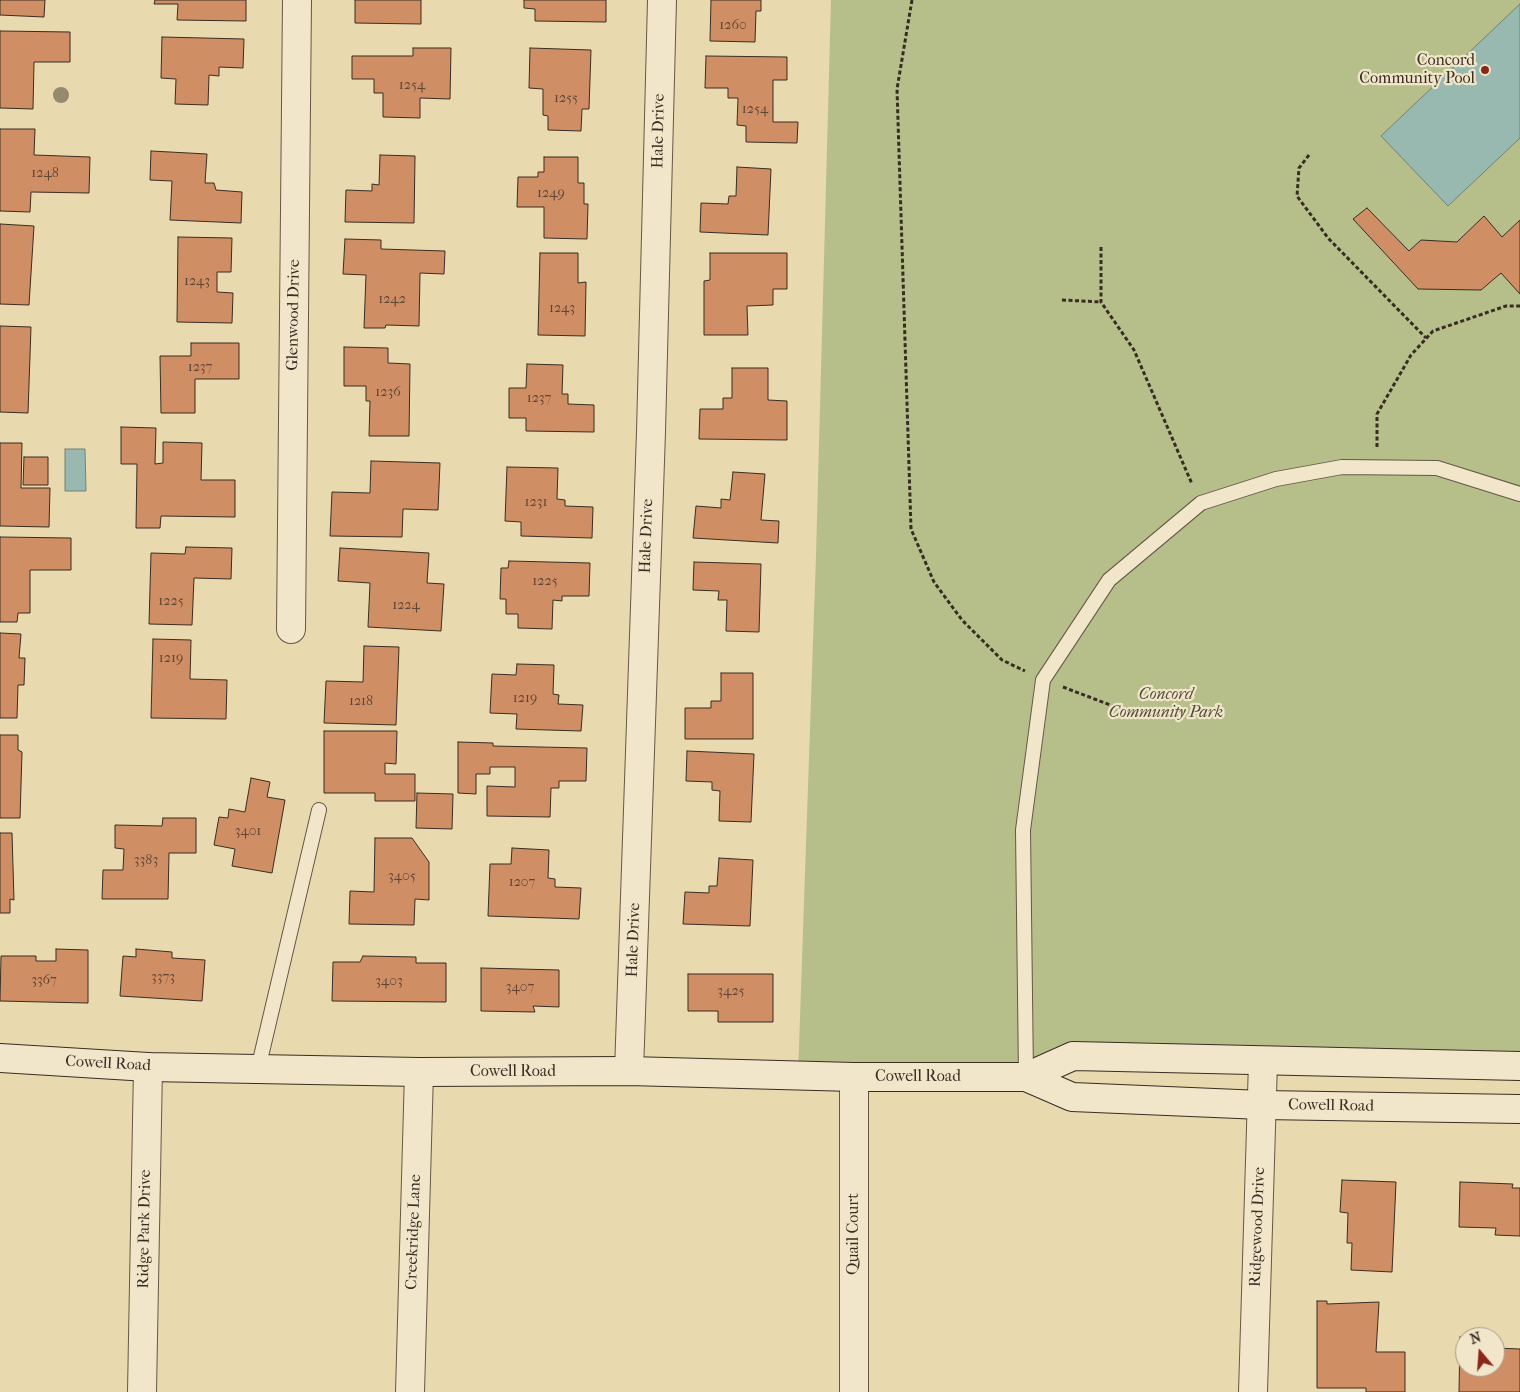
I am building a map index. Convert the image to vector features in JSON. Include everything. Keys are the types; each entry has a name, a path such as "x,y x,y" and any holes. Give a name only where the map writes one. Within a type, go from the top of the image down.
{"street":[{"name":"Glenwood Drive","path":"291,629 296,0"},
{"name":"Hale Drive","path":"629,1071 650,442 662,0"},
{"name":"Cowell Road","path":"1026,1077 1073,1056 1263,1062 1520,1066"},
{"name":"Cowell Road","path":"0,1058 148,1067 419,1072 629,1071 854,1077 1026,1077 1072,1097 1262,1105 1520,1109"},
{"name":"Ridgewood Drive","path":"1253,1392 1263,1062"},
{"name":"Ridge Park Drive","path":"142,1392 148,1067"},
{"name":"Creekridge Lane","path":"410,1392 419,1072"},
{"name":"Quail Court","path":"854,1077 854,1392"}],"lane":[{"path":"1026,1077 1023,830 1043,680 1109,580 1201,503 1276,479 1342,467 1437,468 1520,494"},
{"path":"258,1069 319,810"}],"path":[{"path":"912,0 896,89 911,529 934,582 962,620 1002,660 1043,680 1126,711"},
{"path":"1308,155 1299,168 1296,196 1328,238 1426,338"},
{"path":"1101,247 1101,302 1134,350 1201,503"},
{"path":"1062,300 1101,302"},
{"path":"1378,467 1377,414 1411,355 1433,331 1478,314 1506,306 1520,306"}],"green space":[{"name":"Concord Community Park","path":"831,0 1520,0 1520,1066 1073,1056 1026,1077 798,1075 816,555"}],"water":[{"name":"Concord Community Pool","path":"1520,4 1520,138 1448,206 1381,136"},
{"path":"65,449 85,449 86,491 65,491"}],"building":[{"path":"0,0 45,0 44,17 0,15"},
{"path":"155,0 246,0 246,21 177,20 178,4 154,4"},
{"path":"355,0 421,0 421,24 355,23"},
{"path":"524,0 606,0 606,22 535,21 535,9 524,8"},
{"path":"711,0 761,0 761,11 756,11 755,42 710,41"},
{"path":"0,31 70,32 70,62 34,62 33,109 0,108"},
{"path":"162,37 244,39 243,68 219,67 219,76 209,75 208,105 175,104 176,79 161,78"},
{"path":"413,48 451,48 450,99 420,98 420,118 383,117 383,93 374,93 374,79 352,79 352,56 413,56"},
{"path":"530,48 591,50 589,109 582,109 581,131 548,130 548,116 543,115 543,89 529,88"},
{"path":"706,56 787,57 787,80 773,80 773,122 798,122 797,143 746,142 746,126 737,125 738,98 728,98 728,88 705,88"},
{"path":"0,129 35,129 34,155 90,157 89,193 31,192 30,212 0,211"},
{"path":"151,151 207,154 205,183 214,183 216,190 242,192 241,223 170,220 172,181 150,180"},
{"path":"380,155 415,156 414,223 345,222 346,190 372,191 372,184 379,185"},
{"path":"544,157 578,157 578,183 584,183 584,204 588,204 587,239 544,238 544,207 517,207 518,177 538,177 538,172 544,172"},
{"path":"737,167 771,169 768,235 700,232 701,203 728,204 729,196 736,196"},
{"path":"1367,208 1409,251 1421,240 1457,242 1484,216 1502,237 1520,220 1520,294 1501,273 1481,290 1418,289 1353,219"},
{"path":"0,224 34,226 29,305 0,304"},
{"path":"178,237 232,238 231,272 217,272 217,292 233,293 232,323 177,322"},
{"path":"345,239 381,240 381,249 445,251 444,274 420,273 419,326 386,325 385,328 364,328 366,275 343,274"},
{"path":"540,253 578,253 578,283 586,282 585,336 538,335"},
{"path":"710,253 787,253 787,289 773,289 773,305 747,306 748,335 704,335 704,281 710,280"},
{"path":"0,326 31,327 28,413 0,412"},
{"path":"191,343 239,343 239,379 195,379 195,413 161,413 160,356 191,356"},
{"path":"344,347 388,348 388,363 410,364 409,436 369,436 370,401 366,401 366,386 344,386"},
{"path":"527,364 563,365 562,394 568,394 568,404 594,405 594,432 526,431 526,418 509,418 509,388 526,388"},
{"path":"732,368 768,368 768,400 787,401 787,440 699,439 700,409 723,409 723,398 732,398"},
{"path":"121,427 156,428 155,464 163,463 163,442 202,443 201,480 235,480 235,517 161,516 160,528 136,528 137,464 121,464"},
{"path":"0,443 22,443 21,488 50,488 49,527 0,526"},
{"path":"24,457 48,457 48,485 23,485"},
{"path":"371,461 440,463 438,510 403,509 402,537 330,536 332,492 370,493"},
{"path":"507,467 558,468 557,499 565,500 565,506 593,507 592,538 521,536 521,522 505,521"},
{"path":"733,472 765,474 761,520 779,521 778,543 693,538 696,506 721,508 721,499 730,500"},
{"path":"0,537 71,538 71,570 30,570 30,613 18,613 17,622 0,622"},
{"path":"186,547 232,548 231,579 194,578 192,625 149,624 151,553 185,554"},
{"path":"340,548 429,553 427,583 444,584 441,631 368,627 370,583 338,581"},
{"path":"509,561 590,563 589,596 562,596 562,601 553,600 552,629 518,628 518,614 506,614 506,599 500,599 501,568 508,568"},
{"path":"694,562 761,564 759,632 726,631 727,600 718,600 719,591 693,590"},
{"path":"0,633 21,634 19,658 25,658 24,685 18,685 17,718 0,718"},
{"path":"153,639 191,640 190,679 227,680 226,719 151,718"},
{"path":"364,646 399,647 396,725 324,723 326,681 363,682"},
{"path":"517,664 554,665 553,694 559,695 558,704 583,705 581,731 516,729 517,714 490,713 492,674 516,675"},
{"path":"721,673 753,673 753,739 685,739 685,708 711,708 711,701 721,701"},
{"path":"324,731 397,731 396,764 385,763 385,774 415,774 415,801 375,801 375,793 324,793"},
{"path":"0,735 18,735 18,750 22,752 20,818 0,818"},
{"path":"458,742 493,743 493,746 587,748 586,781 559,781 559,788 551,788 550,817 487,816 487,786 515,787 515,767 490,767 490,774 476,774 476,794 458,793"},
{"path":"687,751 754,754 751,822 719,821 720,791 712,790 712,782 686,781"},
{"path":"251,778 270,782 267,797 285,800 272,873 232,866 235,849 214,845 219,817 228,818 229,809 245,812"},
{"path":"417,793 453,794 452,829 416,828"},
{"path":"163,818 196,818 196,853 169,853 168,899 102,899 103,870 123,870 124,849 115,848 115,825 162,826"},
{"path":"0,833 12,833 14,900 10,899 10,913 0,913"},
{"path":"375,838 412,838 429,862 429,900 415,899 414,925 349,924 350,891 374,892"},
{"path":"512,848 549,850 548,878 555,879 555,887 581,888 579,919 488,916 490,864 511,864"},
{"path":"719,858 753,860 750,926 683,924 685,892 709,893 709,886 717,886"},
{"path":"56,949 88,950 88,1003 0,1001 1,956 36,956 36,961 56,961"},
{"path":"136,949 172,952 172,958 205,960 202,1001 120,996 123,956 136,957"},
{"path":"363,956 416,957 416,963 446,963 446,1002 332,1001 333,962 360,962"},
{"path":"481,968 559,970 559,1007 533,1006 535,1012 481,1011"},
{"path":"688,974 773,974 773,1022 718,1022 718,1011 688,1011"},
{"path":"1342,1180 1396,1182 1392,1272 1351,1270 1352,1243 1347,1243 1348,1213 1340,1212"},
{"path":"1460,1182 1513,1184 1512,1188 1520,1188 1520,1236 1495,1235 1496,1228 1459,1227"},
{"path":"1317,1301 1327,1301 1327,1304 1379,1302 1376,1352 1405,1352 1405,1392 1366,1392 1366,1388 1317,1388"},
{"path":"1505,1348 1520,1349 1520,1392 1459,1392 1459,1377 1505,1377"}],"place":[{"name":"Concord Community Pool","path":"1485,70"}]}
